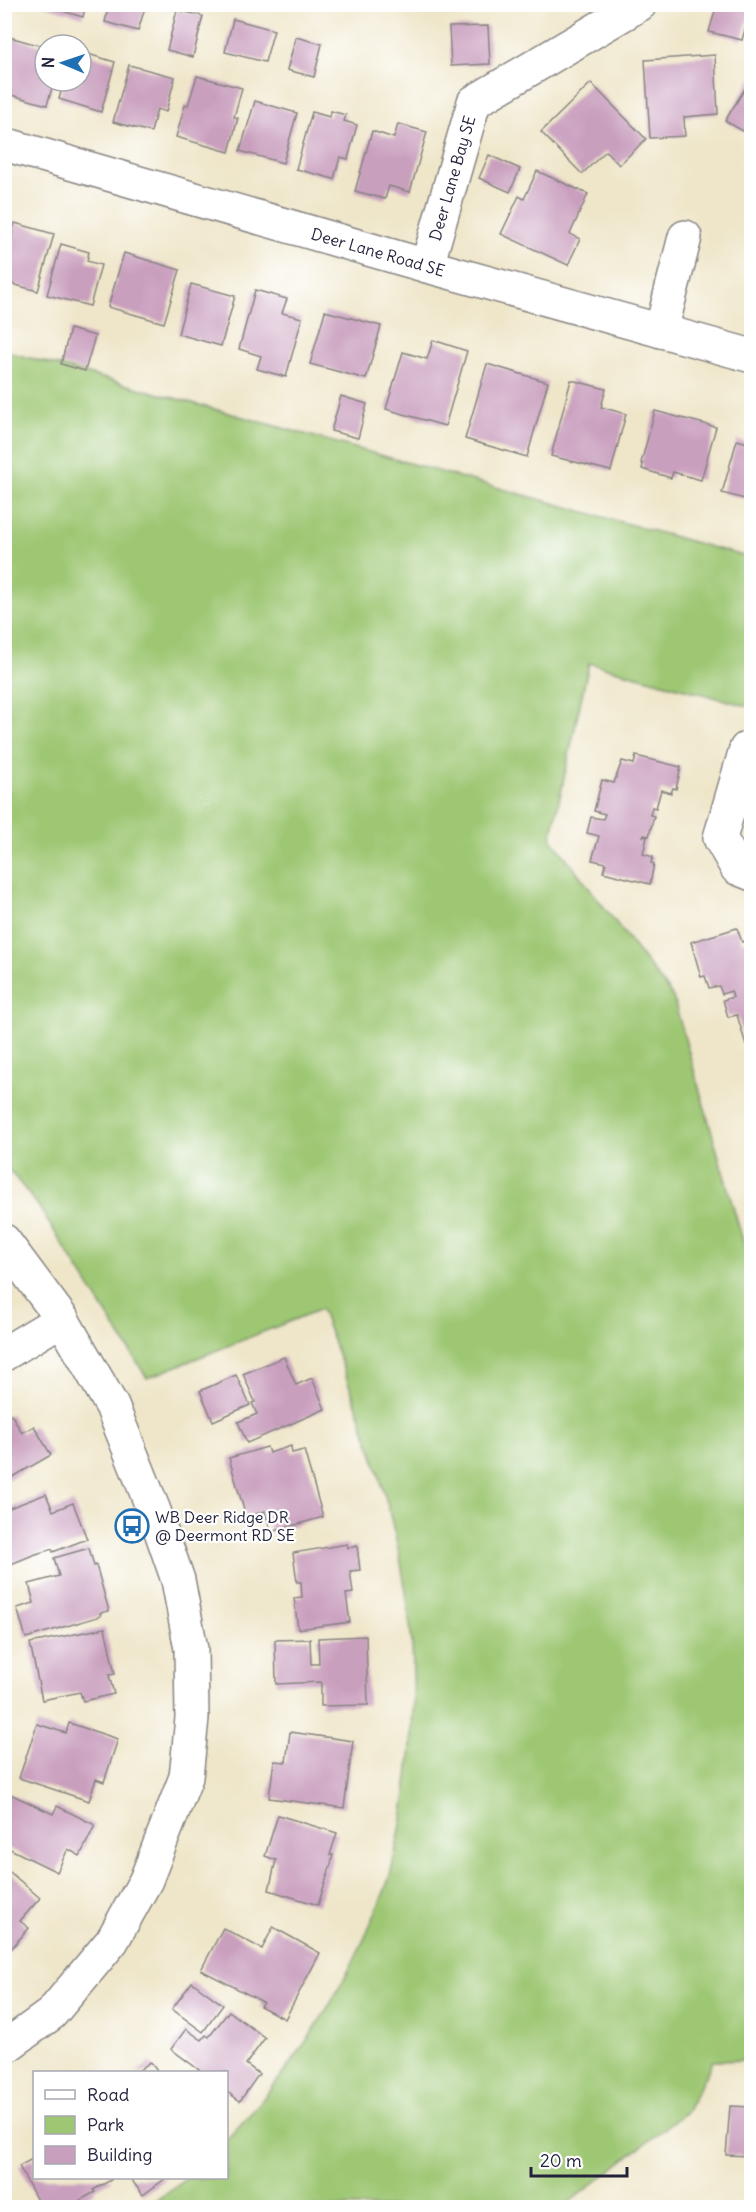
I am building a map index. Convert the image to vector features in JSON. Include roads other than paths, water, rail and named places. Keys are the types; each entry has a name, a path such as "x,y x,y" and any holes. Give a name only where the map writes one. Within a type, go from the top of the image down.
{"street":[{"name":"Deer Lane Bay SE","path":"427,266 474,102 640,4"},
{"name":"Deer Lane Road SE","path":"4,144 752,357"},
{"path":"661,331 685,237"},
{"path":"746,749 720,838 737,868 752,874"},
{"path":"4,1241 62,1319 112,1406 154,1511 178,1580 190,1649 192,1718 186,1777 146,1880 112,1941 51,2014 4,2048"},
{"path":"4,1354 62,1319"}],"place":[{"name":"WB Deer Ridge DR @ Deermont RD SE","path":"132,1526"}]}
